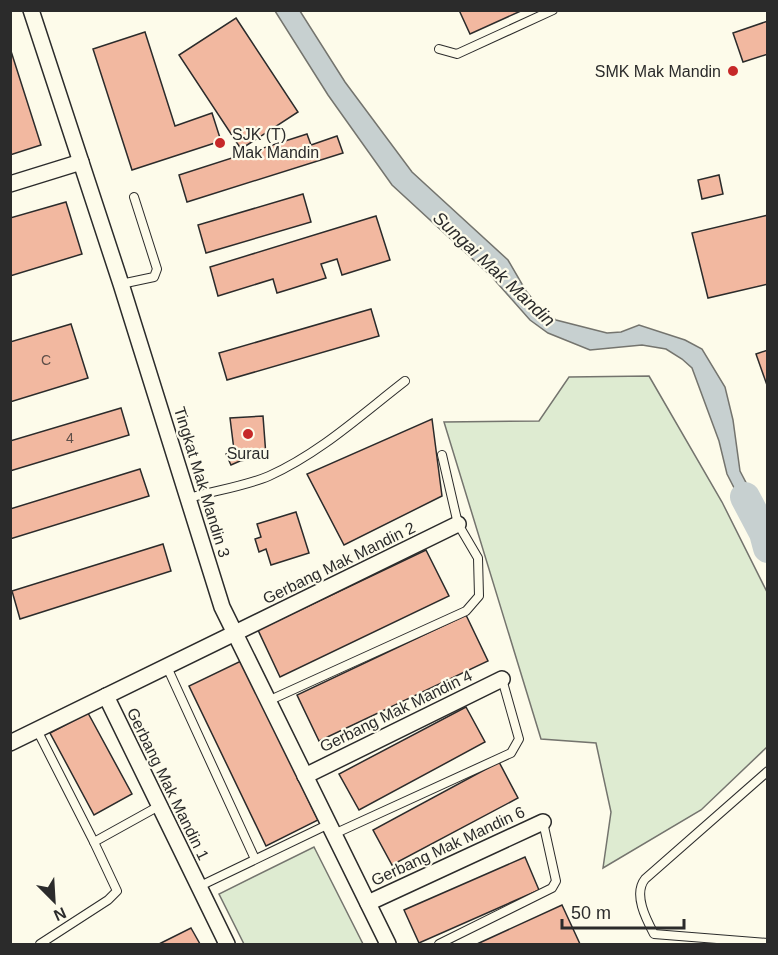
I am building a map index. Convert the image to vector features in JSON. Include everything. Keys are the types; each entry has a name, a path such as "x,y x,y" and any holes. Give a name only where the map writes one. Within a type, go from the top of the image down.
{"street":[{"name":"Tingkat Mak Mandin 3","path":"31,10 121,284 222,607 388,945"},
{"path":"10,184 81,162"},
{"name":"Gerbang Mak Mandin 2","path":"10,743 458,524"},
{"name":"Gerbang Mak Mandin 4","path":"305,776 502,679"},
{"name":"Gerbang Mak Mandin 1","path":"106,696 227,945"},
{"name":"Gerbang Mak Mandin 6","path":"368,903 543,822"}],"lane":[{"path":"439,49 457,54 553,10"},
{"path":"121,284 154,277 157,269 134,197"},
{"path":"189,498 268,476 336,437 348,424 405,381"},
{"path":"268,701 466,611 479,596 478,558 458,524 442,455"},
{"path":"167,667 255,860"},
{"path":"198,887 255,860 511,753 519,739 502,679"},
{"path":"37,730 117,891 108,900 40,945"},
{"path":"768,771 645,879 640,886 647,921 654,934 768,943"},
{"path":"94,842 159,806"},
{"path":"439,945 552,888 556,880 543,822"}],"green space":[{"path":"649,376 722,502 767,592 767,747 701,810 603,868 611,812 596,743 541,739 444,422 539,421 569,377"},
{"path":"314,847 363,944 244,944 219,894"}],"water":[{"path":"275,11 300,11 345,82 412,172 508,260 526,291 543,312 556,320 607,333 621,332 639,325 685,340 702,349 725,387 733,420 740,471 762,513 764,533 750,519 727,474 719,441 692,368 666,349 642,345 590,350 548,333 530,320 491,276 392,185 328,95"}],"building":[{"path":"459,10 523,10 470,34"},
{"path":"236,18 298,112 241,149 179,55"},
{"path":"768,21 768,54 743,62 733,33"},
{"path":"145,32 175,126 212,113 221,141 132,170 93,49"},
{"path":"10,48 41,145 10,155"},
{"path":"307,134 311,145 337,136 343,153 187,202 179,175"},
{"path":"719,175 723,194 702,199 698,180"},
{"path":"303,194 311,222 206,253 198,225"},
{"path":"66,202 82,254 10,276 10,218"},
{"path":"768,215 768,284 708,298 692,233"},
{"path":"376,216 390,260 342,275 337,259 321,264 326,278 277,293 273,279 218,296 210,267"},
{"path":"371,309 379,336 227,380 219,353"},
{"path":"71,324 88,378 10,402 10,342"},
{"path":"768,350 768,388 756,354"},
{"path":"121,408 129,435 10,471 10,441"},
{"name":"Surau","path":"263,416 266,456 231,465 226,454 234,450 230,418"},
{"path":"432,419 442,496 344,545 307,474"},
{"path":"140,469 149,496 10,539 10,509"},
{"path":"296,512 309,553 271,565 266,549 259,552 255,539 261,537 257,524"},
{"path":"163,544 171,571 20,619 12,591"},
{"path":"426,550 449,596 280,677 258,630"},
{"path":"466,615 488,661 319,741 297,695"},
{"path":"241,661 318,820 266,846 189,686"},
{"path":"466,707 485,742 359,810 339,774"},
{"path":"88,713 132,794 94,815 50,733"},
{"path":"499,762 518,798 392,865 373,830"},
{"path":"525,857 539,890 419,943 404,910"},
{"path":"562,905 580,944 477,944"},
{"path":"191,928 200,944 159,944"}],"waterway":[{"name":"Sungai Mak Mandin","path":"745,497 764,533 768,548"}],"place":[{"name":"SMK Mak Mandin","path":"733,71"},
{"name":"SJK (T) Mak Mandin","path":"220,143"},
{"name":"Surau","path":"248,434"}]}
